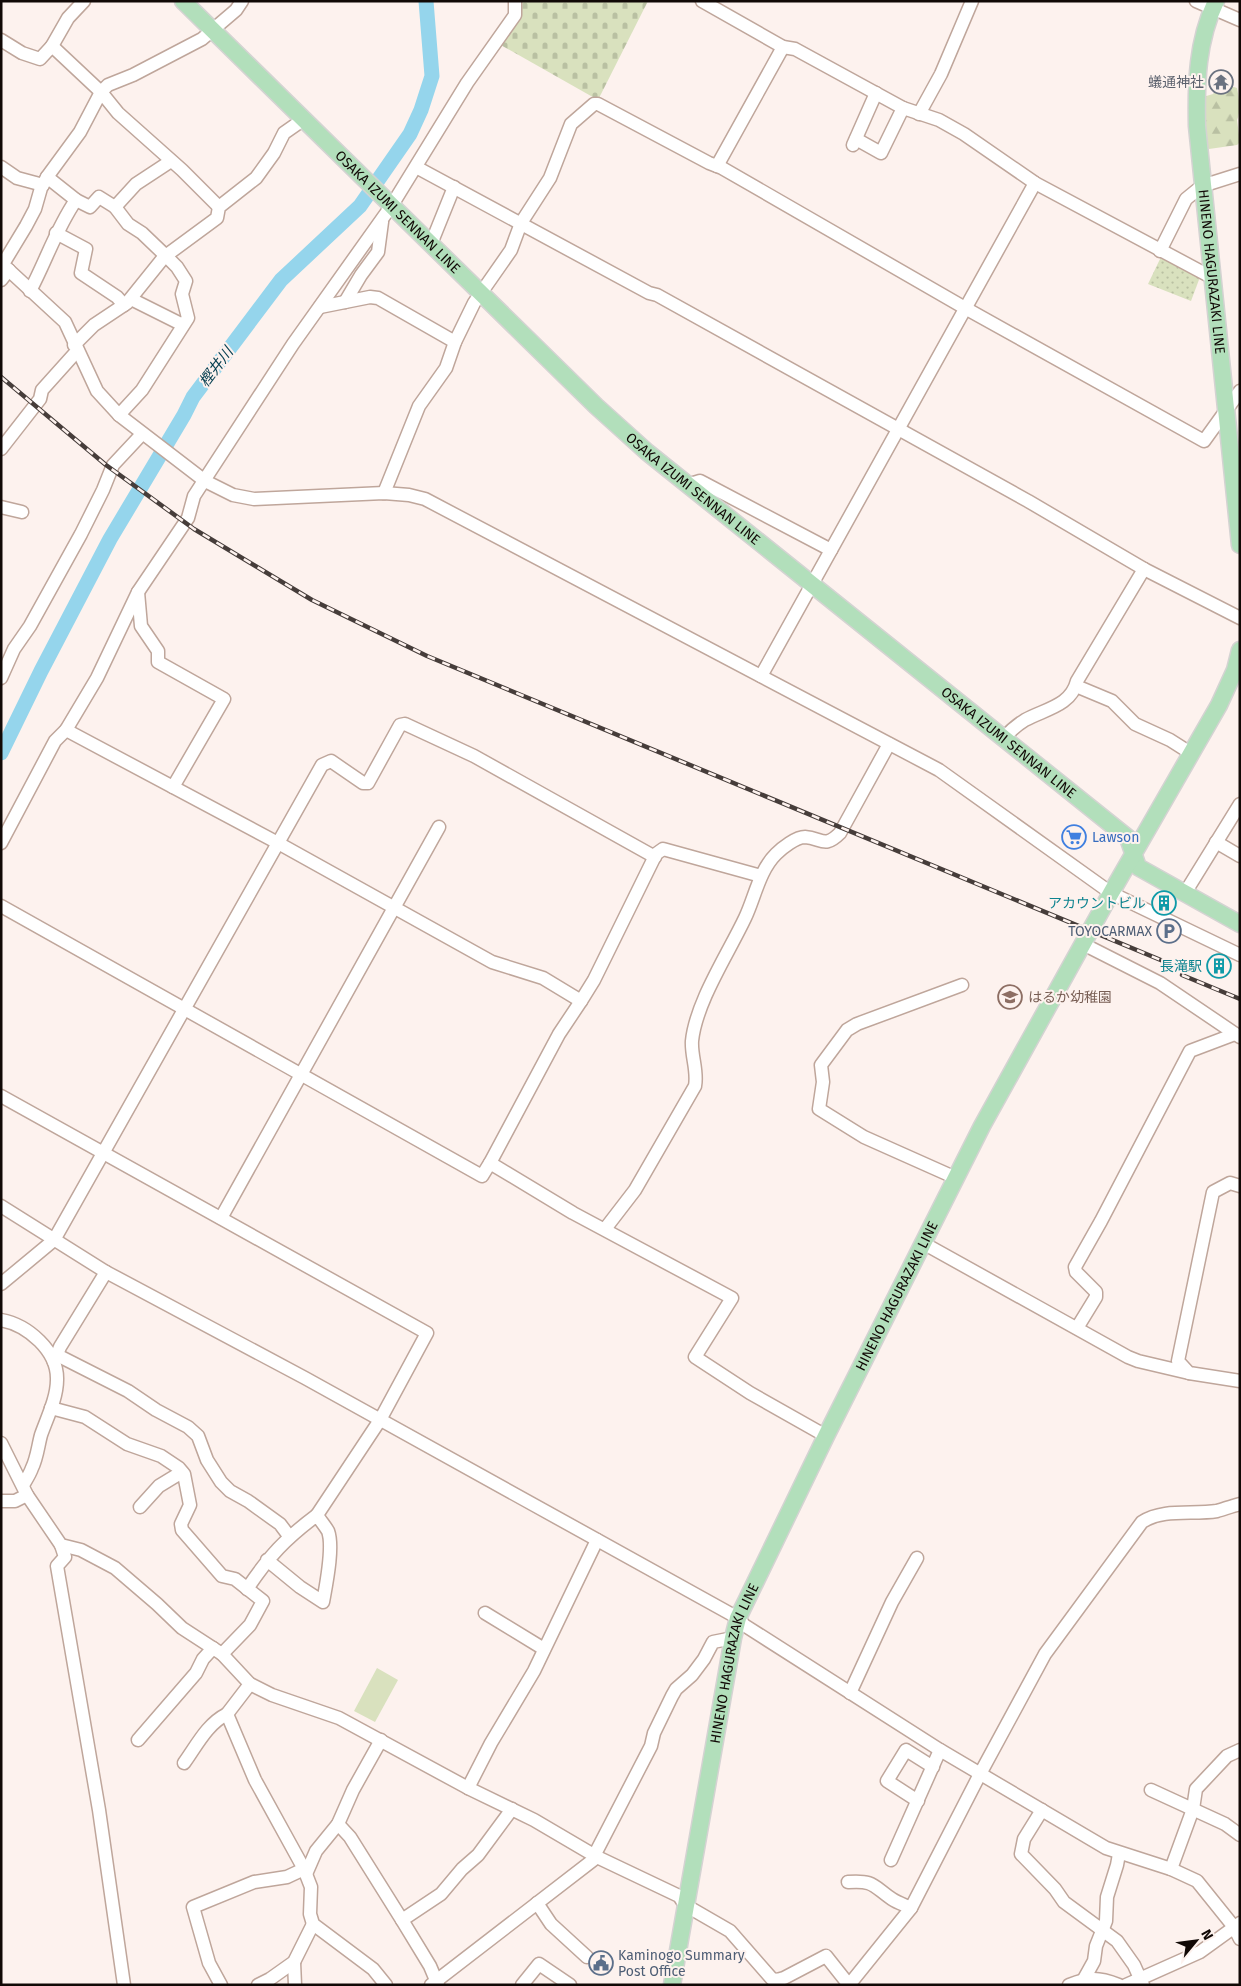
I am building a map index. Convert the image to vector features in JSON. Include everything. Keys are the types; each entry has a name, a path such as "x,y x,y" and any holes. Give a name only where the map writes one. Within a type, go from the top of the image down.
{"main road":[{"name":"OSAKA IZUMI SENNAN LINE","path":"183,1 622,430 687,485 1128,838 1138,867 1240,924"},
{"name":"HINENO HAGURAZAKI LINE","path":"1214,5 1204,34 1199,59 1196,88 1197,126 1240,544"},
{"name":"HINENO HAGURAZAKI LINE","path":"672,1985 738,1618 826,1436 982,1126 1110,893 1235,680 1240,650"}],"street":[{"path":"1,40 22,53 40,59 52,46 68,18 84,1"},
{"path":"242,1 236,10 202,39 185,49 108,85 101,92 80,132 45,181 26,226 4,269 69,327 76,348 97,391 119,415 144,436 203,479 234,495 254,499 384,493 409,495 425,499 939,770 1110,893 1240,955"},
{"path":"1,843 55,741 66,730 97,678 138,592 188,518 194,496 203,479 293,344 382,220 390,203 416,167 467,83 515,15 515,1"},
{"path":"702,1 783,47 796,49 903,108 939,120 964,134 1035,183 1212,277"},
{"path":"919,114 941,74 972,1"},
{"path":"1196,1 1214,5 1240,20"},
{"path":"52,46 101,92 118,113 182,170 218,207"},
{"path":"717,166 783,47"},
{"path":"876,93 854,142 881,153 903,108"},
{"path":"384,493 419,406 446,368 455,342 474,303 511,250 521,224 550,178 570,124 594,104 598,104 717,166 1204,441 1240,390"},
{"path":"1,449 40,399 42,390 94,325 127,302 146,280 156,264 217,218 218,207 256,178 274,153 284,133 304,119"},
{"path":"115,207 136,184 171,161"},
{"path":"1,167 17,178 45,181 90,207 99,197 115,207 128,224 142,233 166,256 177,267 186,281 182,294 188,318 142,390 119,415"},
{"path":"416,167 649,293 657,295 898,430 1028,500 1144,568 1240,618"},
{"path":"1160,251 1186,198 1202,186 1240,174"},
{"path":"761,676 1035,183"},
{"path":"432,244 454,188"},
{"path":"30,291 44,266 56,233 76,200"},
{"path":"345,302 361,275 378,252 382,220"},
{"path":"56,233 86,248 81,273 117,298 183,325"},
{"path":"320,307 370,297 378,298 455,342"},
{"path":"1,678 14,649 30,626 81,534 113,465 144,436"},
{"path":"687,485 700,481 831,550"},
{"path":"1,506 22,512"},
{"path":"1004,738 1025,720 1067,700 1144,568"},
{"path":"138,592 141,626 158,651 158,662 224,699 173,787"},
{"path":"1076,686 1112,701 1135,724 1170,740 1192,754"},
{"path":"1,1284 54,1240 322,765 331,760 363,783 368,783 400,724 405,724 474,756 655,858"},
{"path":"66,730 278,843 492,962 543,978 580,1001"},
{"path":"605,1229 635,1190 696,1086 697,1079 692,1042 696,1023 716,974 744,919 764,867 777,852 797,839 805,837 826,843 834,839 840,833 889,744"},
{"path":"1184,893 1216,842 1237,800"},
{"path":"221,1218 439,826"},
{"path":"1216,842 1240,856"},
{"path":"1,906 482,1176 559,1034 594,980 655,858 663,849 761,876"},
{"path":"1083,944 1160,983 1238,1036"},
{"path":"956,1178 864,1137 819,1109 823,1082 821,1065 847,1030 857,1024 962,985"},
{"path":"1077,1328 1096,1297 1096,1292 1076,1272 1075,1267 1190,1051 1238,1036"},
{"path":"1,1096 427,1333 380,1420 316,1515 289,1536 267,1560 247,1589"},
{"path":"490,1163 573,1213 732,1298 695,1357 750,1393 826,1436"},
{"path":"1189,1373 1178,1361 1213,1192 1230,1183 1240,1186"},
{"path":"1,1206 106,1272 380,1420 738,1618 744,1625 940,1750 1106,1848 1119,1854 1172,1869 1197,1881 1237,1925 1240,1939"},
{"path":"923,1243 1138,1361 1240,1382"},
{"path":"1,1501 15,1501 25,1490 51,1408 57,1379 55,1358 106,1272"},
{"path":"1,1320 10,1322 29,1332 55,1358 128,1391 156,1410 188,1427 198,1436 207,1460 221,1482 230,1491 248,1501 280,1524 289,1536"},
{"path":"51,1408 85,1417 94,1421 126,1444 171,1461 182,1472 190,1505 181,1524 182,1530 222,1576 235,1579 263,1601 250,1625 218,1651 203,1659 196,1672 138,1740"},
{"path":"1,1443 25,1490 61,1545 65,1557 57,1566 98,1810 124,1985"},
{"path":"140,1507 159,1486 182,1472"},
{"path":"61,1545 81,1550 115,1568 182,1628 218,1651 250,1684 272,1695 338,1718 468,1788 534,1820 596,1857 679,1896 685,1905 730,1932 772,1979 784,1978 826,1956 849,1985 911,1908 1045,1654 1142,1522 1149,1517 1164,1513 1217,1511 1240,1504"},
{"path":"267,1560 300,1587 323,1602 329,1560 329,1540 328,1531 316,1515"},
{"path":"468,1788 491,1743 534,1671 597,1540"},
{"path":"850,1693 892,1602 918,1558"},
{"path":"485,1613 544,1649"},
{"path":"338,1824 350,1837 402,1920 430,1966 435,1983 596,1857 651,1746 662,1714 676,1689 692,1675 704,1659 713,1642 733,1638"},
{"path":"184,1763 199,1740 227,1714 250,1684"},
{"path":"227,1714 255,1780 305,1871 311,1886 310,1914 313,1924 373,1969 386,1985"},
{"path":"221,1985 209,1963 193,1907 254,1882 287,1877 305,1871 316,1851 338,1824 353,1790 381,1740"},
{"path":"918,1800 887,1781 906,1750 933,1767"},
{"path":"891,1860 940,1750"},
{"path":"1172,1869 1193,1809 1196,1789 1227,1756 1240,1750"},
{"path":"1151,1790 1225,1824 1240,1835"},
{"path":"402,1920 441,1894 462,1869 478,1855 512,1809"},
{"path":"1042,1810 1024,1839 1020,1854 1055,1889 1064,1902 1117,1941 1128,1954 1142,1982"},
{"path":"1084,1979 1094,1961 1096,1946 1106,1922 1106,1897 1119,1854"},
{"path":"848,1882 863,1881 878,1886 893,1899 911,1908"},
{"path":"537,1903 551,1924 587,1956"},
{"path":"258,1985 294,1962 313,1924"},
{"path":"1126,1985 1142,1982 1200,1952 1237,1925"},
{"path":"294,1962 295,1985"},
{"path":"522,1985 539,1964 562,1983"},
{"path":"1069,1985 1084,1979 1103,1979 1119,1985"}],"green space":[{"path":"523,1 648,1 598,100 499,44"},
{"path":"1237,88 1239,100 1237,120 1240,142 1237,145 1209,149 1206,145 1203,97 1213,94 1217,89"},
{"path":"1161,257 1200,277 1191,301 1148,284"},
{"path":"377,1668 398,1680 375,1722 354,1711"}],"waterway":[{"name":"樫井川","path":"1,753 41,671 110,539 193,397 281,280 360,206 410,134 421,110 432,76 426,1"}],"railway":[{"path":"1,377 106,465 194,529 312,600 427,656 1180,968"},
{"path":"1182,975 1240,999"}],"place":[{"name":"蟻通神社","path":"1221,82"},
{"name":"Lawson","path":"1074,837"},
{"name":"アカウントビル","path":"1164,903"},
{"name":"TOYOCARMAX","path":"1169,931"},
{"name":"長滝駅","path":"1219,966"},
{"name":"はるか幼稚園","path":"1010,997"},
{"name":"Kaminogo Summary Post Office","path":"601,1963"}]}
